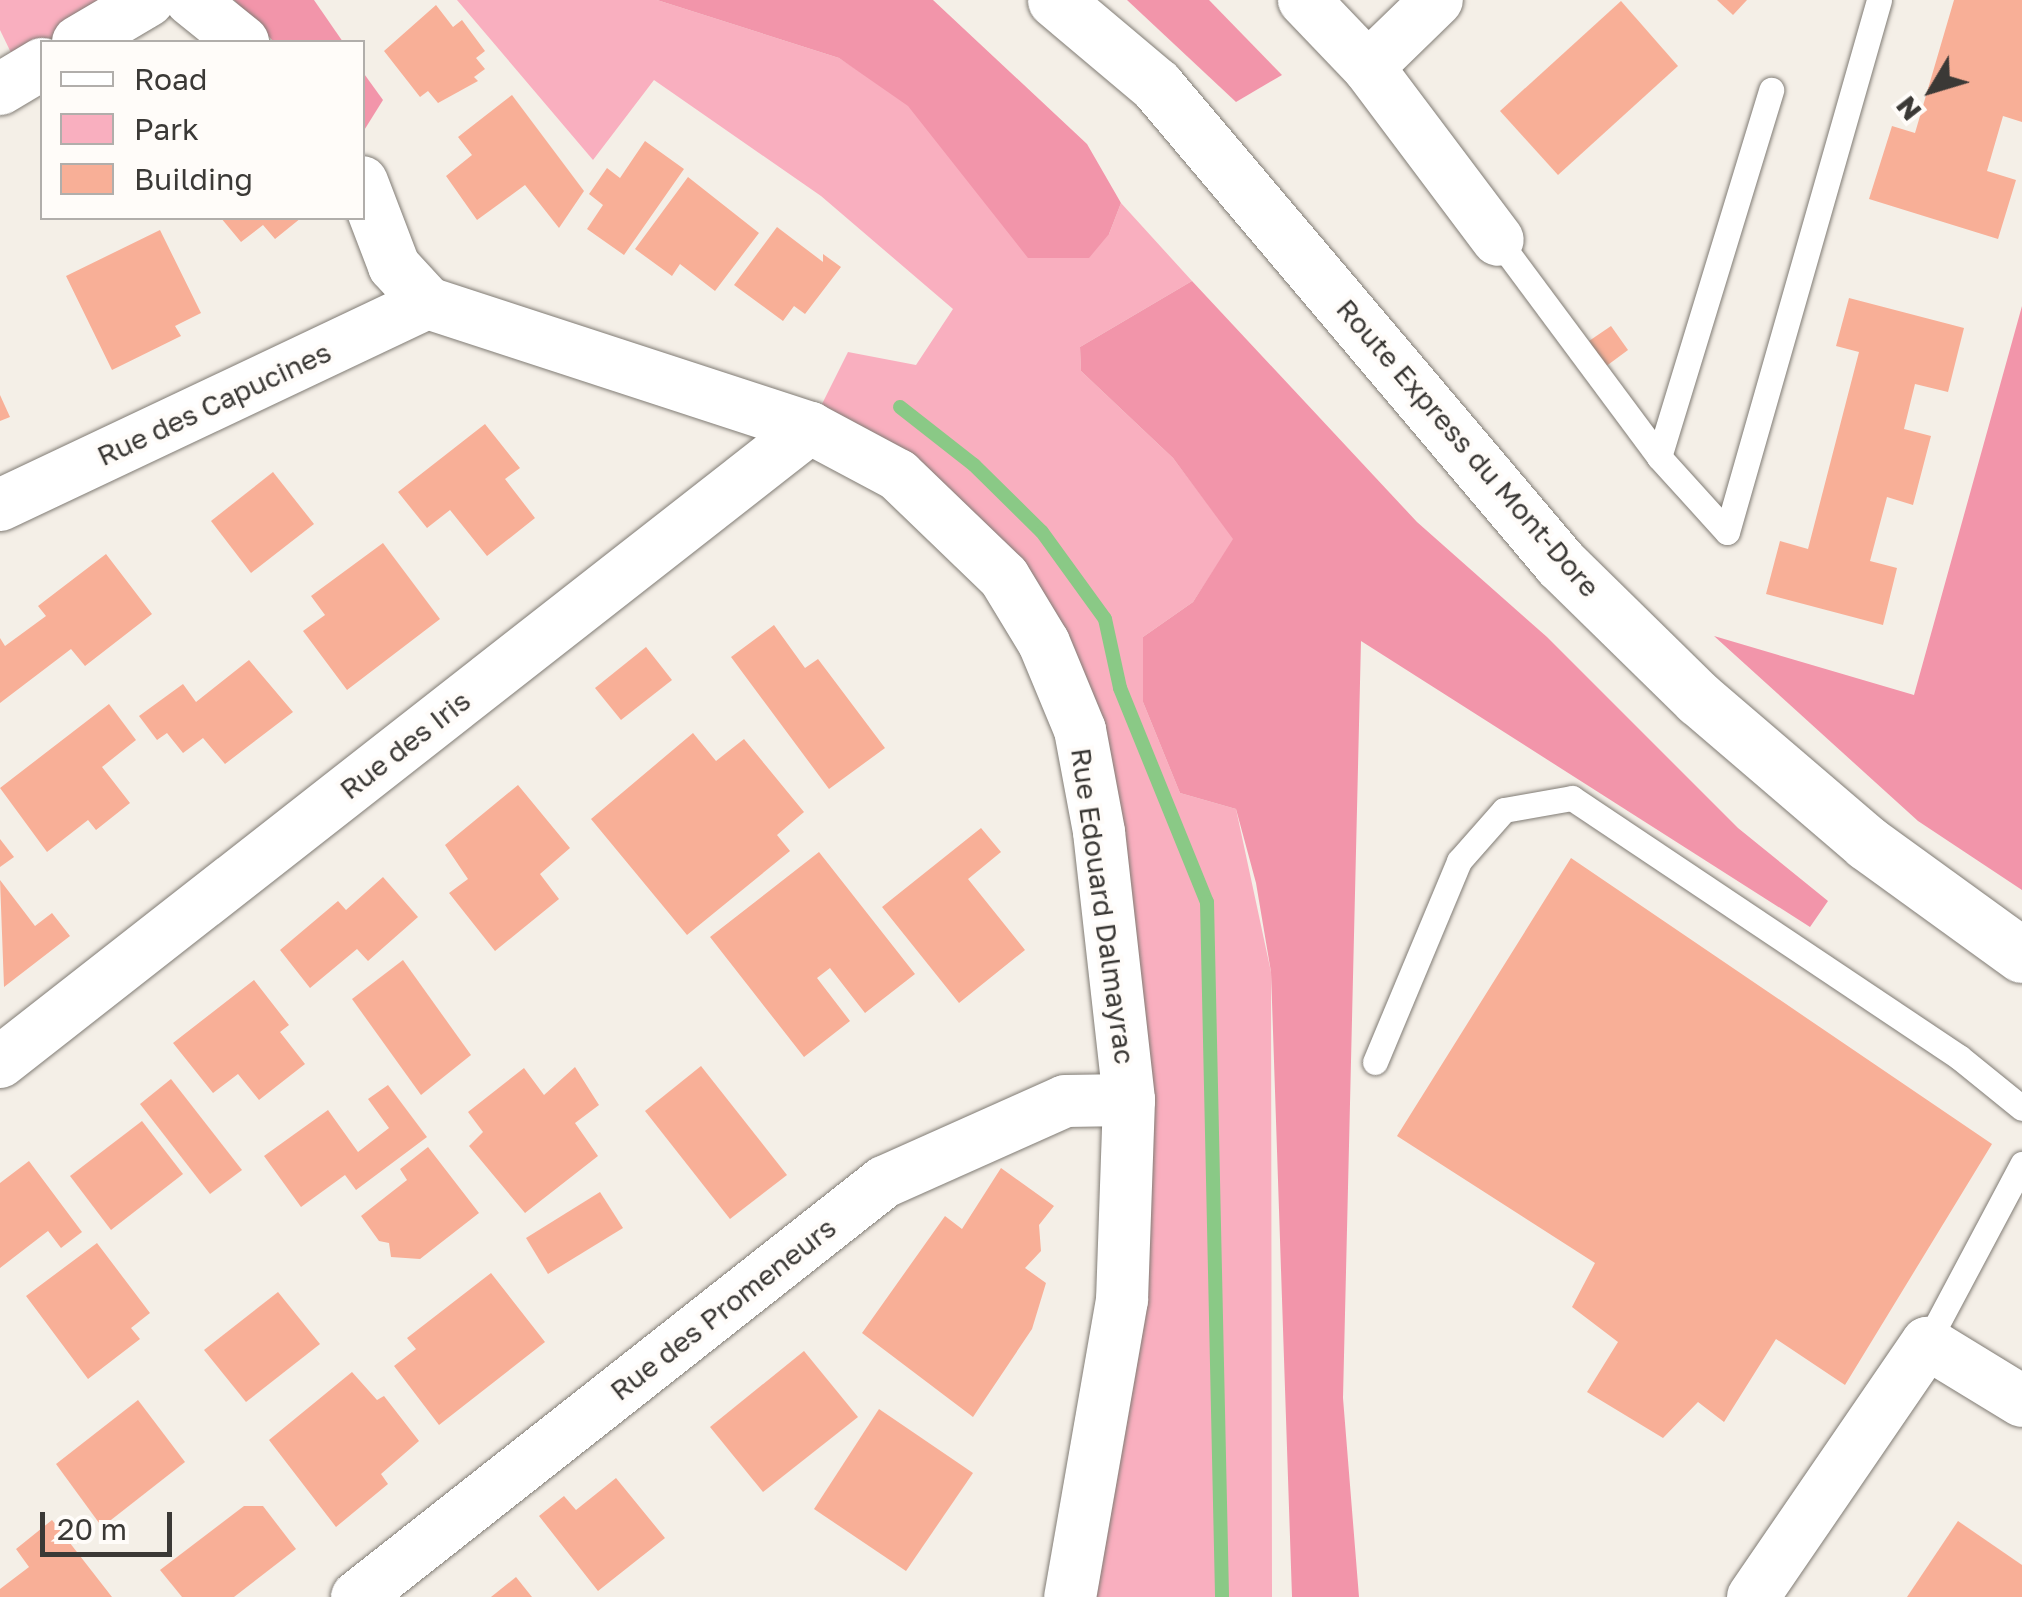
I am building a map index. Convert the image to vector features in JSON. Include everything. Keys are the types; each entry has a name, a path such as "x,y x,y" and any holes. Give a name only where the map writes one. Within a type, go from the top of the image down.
{"main road":[{"name":"Route Express du Mont-Dore","path":"1055,0 1156,85 1588,591 1699,699 1867,843 2022,956"}],"street":[{"path":"81,40 149,0"},
{"path":"191,0 241,40"},
{"path":"1304,0 1368,67 1498,240"},
{"path":"1368,67 1436,0"},
{"path":"0,89 40,65"},
{"path":"365,190 394,266 428,302"},
{"name":"Rue Edouard Dalmayrac","path":"428,302 810,428 898,476 1004,577 1044,643 1080,730 1099,832 1129,1100 1122,1300 1070,1597"},
{"name":"Rue des Capucines","path":"0,505 428,302"},
{"name":"Rue des Iris","path":"0,1062 810,428"},
{"name":"Rue des Promeneurs","path":"357,1597 884,1182 1065,1102 1129,1100"},
{"path":"1752,1597 1927,1343 2022,1401"}],"lane":[{"path":"1498,240 1659,456 1727,532 1879,0"},
{"path":"1659,456 1772,90"},
{"path":"1375,1062 1459,861 1504,810 1572,798 1959,1057 2022,1108"},
{"path":"1927,1343 2022,1164"}],"green space":[{"path":"0,0 111,0 51,40 40,40 40,47 16,63 0,30"},
{"path":"457,0 657,0 839,58 1109,234 1121,203 1192,281 1080,347 1081,371 1173,458 1234,539 1193,602 1143,637 1143,702 1180,793 1236,809 1271,972 1272,1597 1070,1597 1129,1100 1044,643 810,428 848,352 916,365 953,309 821,196 654,80 593,160"}],"shaded area":[{"path":"234,0 314,0 342,40 272,40"},
{"path":"657,0 933,0 1087,144 1121,203 1109,234 1089,258 1028,258 908,106 839,58"},
{"path":"1127,0 1209,0 1282,75 1236,102"},
{"path":"365,75 383,100 365,129"},
{"path":"1192,281 1417,522 1547,637 1738,828 1828,901 1810,927 1361,641 1343,1398 1359,1597 1292,1597 1271,972 1256,883 1236,809 1180,793 1143,702 1143,637 1193,602 1233,539 1173,458 1081,371 1080,347"},
{"path":"2022,306 2022,890 1918,821 1714,636 1914,695"}],"building":[{"path":"1717,0 1747,0 1733,15"},
{"path":"1954,0 2022,0 2022,122 2003,116 1987,171 2016,180 1998,239 1869,199 1892,126 1915,133"},
{"path":"1621,1 1678,66 1558,175 1500,111"},
{"path":"436,5 453,27 462,20 485,51 476,58 485,69 474,77 478,81 438,103 428,91 420,97 384,51"},
{"path":"512,95 584,191 559,228 525,185 477,220 446,176 472,155 458,137"},
{"path":"645,141 684,169 624,255 587,229 603,205 589,194 607,168 620,178"},
{"path":"688,177 759,233 715,291 680,264 672,276 635,249"},
{"path":"223,220 299,220 275,239 263,225 241,242"},
{"path":"777,227 823,262 823,254 841,267 805,314 794,306 783,321 734,285"},
{"path":"160,230 201,313 175,326 181,336 112,370 66,276"},
{"path":"1849,298 1964,328 1948,392 1915,384 1904,429 1931,436 1913,505 1887,497 1870,561 1897,568 1883,625 1766,594 1780,541 1808,549 1859,352 1836,346"},
{"path":"1611,326 1628,350 1605,367 1589,341"},
{"path":"0,395 10,417 0,421"},
{"path":"485,424 520,468 505,479 535,518 487,556 450,510 427,528 398,492"},
{"path":"273,472 314,524 251,573 211,521"},
{"path":"383,543 440,619 347,690 303,631 325,615 311,596"},
{"path":"106,554 152,614 85,666 71,649 0,703 0,638 5,646 46,616 38,606"},
{"path":"774,625 805,668 818,659 885,748 829,789 731,657"},
{"path":"646,647 672,680 621,720 595,688"},
{"path":"249,660 293,712 225,764 203,738 183,753 167,733 157,740 139,716 183,684 196,702"},
{"path":"109,704 136,740 102,767 130,803 96,830 88,820 47,852 0,788"},
{"path":"693,733 716,761 744,739 804,812 777,835 790,851 687,935 591,819"},
{"path":"518,785 570,848 540,874 559,899 495,951 449,893 468,879 445,845"},
{"path":"981,828 1001,852 968,879 1025,950 959,1003 882,907"},
{"path":"0,839 14,857 0,867"},
{"path":"819,852 915,974 865,1013 830,968 817,978 850,1021 804,1057 710,937"},
{"path":"1571,858 1992,1144 1845,1385 1776,1339 1724,1422 1698,1402 1663,1438 1587,1392 1618,1342 1572,1307 1595,1263 1397,1136"},
{"path":"383,877 418,917 368,961 357,949 310,988 280,950 338,901 346,910"},
{"path":"0,880 35,926 52,913 70,936 4,987"},
{"path":"403,960 471,1055 421,1095 352,999"},
{"path":"254,980 289,1025 280,1032 305,1064 259,1100 238,1074 213,1093 173,1043"},
{"path":"701,1066 787,1175 730,1219 645,1111"},
{"path":"575,1067 599,1105 575,1123 598,1156 525,1213 469,1146 483,1132 468,1112 524,1068 544,1095"},
{"path":"171,1079 242,1170 210,1194 140,1104"},
{"path":"388,1085 427,1137 356,1190 345,1175 301,1207 264,1156 328,1110 358,1152 389,1128 368,1099"},
{"path":"142,1121 183,1174 111,1230 70,1176"},
{"path":"428,1147 479,1213 420,1259 391,1257 389,1243 379,1241 361,1216 407,1180 400,1169"},
{"path":"29,1161 82,1232 61,1248 48,1231 0,1268 0,1183"},
{"path":"1001,1168 1054,1206 1039,1225 1041,1251 1025,1268 1046,1283 1032,1329 973,1417 862,1333 945,1216 962,1229"},
{"path":"600,1192 623,1228 548,1274 526,1238"},
{"path":"97,1243 150,1313 131,1328 140,1339 88,1379 26,1296"},
{"path":"491,1273 545,1342 439,1425 394,1366 416,1349 407,1338"},
{"path":"278,1292 320,1344 246,1402 204,1350"},
{"path":"804,1351 858,1417 763,1492 710,1427"},
{"path":"352,1372 377,1400 384,1396 419,1441 381,1474 388,1484 336,1527 269,1440"},
{"path":"138,1400 185,1462 102,1527 56,1464"},
{"path":"879,1409 973,1473 906,1571 814,1509"},
{"path":"616,1478 665,1538 598,1591 539,1516 564,1496 576,1510"},
{"path":"244,1506 263,1506 296,1549 234,1597 182,1597 160,1570"},
{"path":"52,1520 112,1597 0,1597 0,1589 29,1567 16,1549"},
{"path":"1958,1521 2022,1565 2022,1597 1907,1597"},
{"path":"516,1577 532,1597 491,1597"}],"waterway":[{"path":"900,407 974,465 1042,532 1105,619 1120,688 1207,902 1222,1597"}]}
